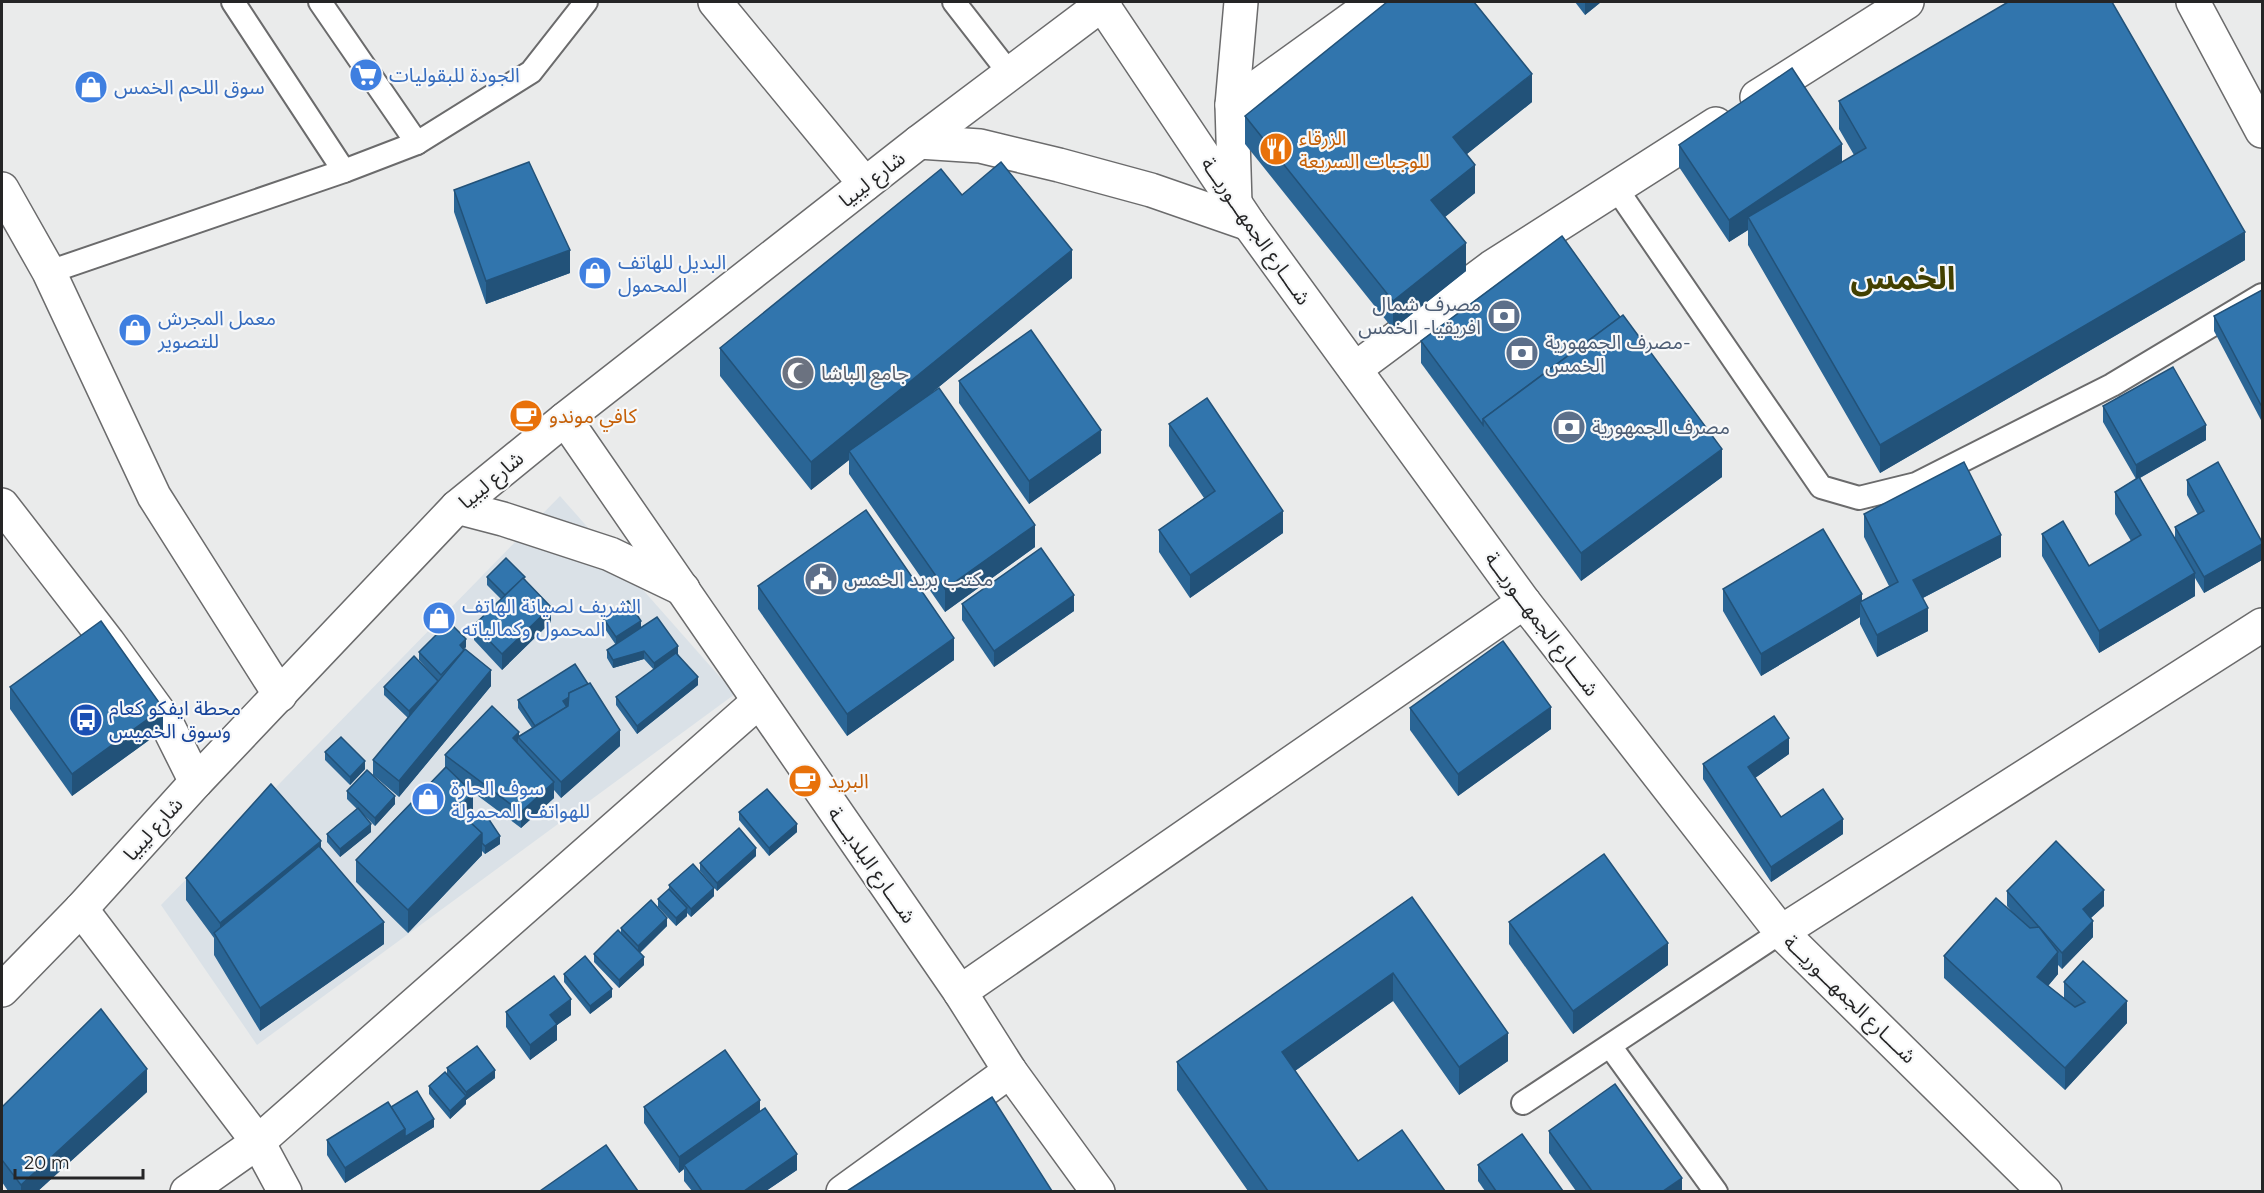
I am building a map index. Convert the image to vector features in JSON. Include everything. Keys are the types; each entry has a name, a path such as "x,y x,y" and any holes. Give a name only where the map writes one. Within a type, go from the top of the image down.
{"street":[{"path":"715,2 865,184"},
{"path":"919,142 980,146 1242,214 1232,105 1241,2"},
{"path":"1232,105 1375,2"},
{"path":"1355,369 1492,267 1908,2"},
{"path":"2193,2 2262,131"},
{"name":"شارع ليبيا","path":"2,990 81,909 196,782 457,507 565,419 865,184 1104,3"},
{"name":"شــــارع الجمهـــوريـــة","path":"1104,3 1242,214 1524,602 1781,932 2045,1191"},
{"path":"2,189 49,272 154,496 280,695"},
{"name":"شــــارع البلديــــة","path":"565,419 960,992 1010,1071 1098,1191"},
{"path":"2,506 108,642 166,722 196,782"},
{"path":"457,507 503,519 610,554 684,590"},
{"path":"960,992 1524,602"},
{"path":"1781,932 2262,625"},
{"path":"187,1191 258,1142 758,702"},
{"path":"81,909 258,1142 285,1191"},
{"path":"843,1191 1010,1071"}],"lane":[{"path":"233,2 344,171"},
{"path":"320,2 417,143"},
{"path":"49,272 344,171 417,143 531,72 586,2"},
{"path":"954,2 1010,74"},
{"path":"1616,188 1821,487 1859,498 1916,484 2112,385 2262,294"},
{"path":"1523,1104 1781,932"},
{"path":"1610,1046 1716,1191"}],"shaded area":[{"name":"سوف الحارة للهواتف المحمولة","path":"560,496 735,694 257,1045 161,905"}],"building":[{"path":"1387,2 1474,2 1532,74 1453,137 1475,165 1431,200 1466,243 1393,301 1245,116"},
{"path":"2008,2 2112,2 2245,232 1880,445 1748,217 1866,148 1839,101"},
{"path":"1792,68 1842,144 1729,220 1679,145"},
{"path":"529,162 570,250 486,281 454,190"},
{"path":"1001,162 1072,250 811,462 720,348 941,169 962,195"},
{"name":"مصرف الجمهورية- الخمس","path":"1562,236 1620,317 1483,419 1483,425 1421,341"},
{"path":"2262,290 2262,407 2214,316"},
{"path":"1623,315 1722,449 1581,553 1483,419"},
{"path":"1031,330 1101,430 1029,481 959,381"},
{"path":"2173,367 2206,425 2136,465 2103,406"},
{"path":"939,388 1035,525 945,589 849,451"},
{"path":"1207,398 1283,511 1190,575 1159,530 1215,491 1169,424"},
{"path":"1964,462 2001,535 1913,580 1928,608 1877,635 1860,602 1898,582 1864,514"},
{"path":"2218,462 2262,544 2204,577 2175,527 2204,511 2187,480"},
{"path":"2139,477 2195,573 2099,631 2042,534 2063,521 2089,566 2141,535 2115,492"},
{"path":"866,510 954,638 847,714 758,586"},
{"path":"1823,529 1862,594 1761,654 1723,589"},
{"path":"1041,548 1074,595 994,651 962,604"},
{"path":"506,558 525,577 505,595 487,577"},
{"path":"523,578 551,607 502,654 474,625"},
{"path":"628,601 641,621 616,637 603,618"},
{"path":"657,617 678,646 654,663 644,651 613,660 607,650"},
{"name":"محطة ايفكو كعام وسوق الخميس","path":"101,621 163,708 72,774 10,687"},
{"path":"449,622 466,639 460,645 464,650 441,675 419,652"},
{"path":"1503,641 1551,707 1458,774 1410,708"},
{"path":"465,649 491,670 399,781 373,760"},
{"path":"676,653 698,677 637,726 616,697"},
{"path":"414,656 438,681 409,711 384,687"},
{"path":"575,664 588,684 569,693 569,697 563,701 567,707 535,726 518,700"},
{"path":"590,683 620,730 561,782 518,737 568,706 569,693"},
{"path":"492,706 519,732 513,738 554,782 521,812 445,755"},
{"path":"1774,716 1789,738 1748,767 1781,817 1823,789 1843,819 1771,867 1703,764"},
{"path":"341,737 365,761 350,777 325,752"},
{"path":"446,767 473,793 457,809 482,833 408,910 356,860"},
{"path":"367,770 395,796 375,818 347,791"},
{"path":"271,784 321,841 220,923 186,878"},
{"path":"767,789 797,824 769,848 739,812"},
{"path":"358,808 371,824 340,849 327,834"},
{"path":"484,812 500,836 485,846 482,843 482,833 470,822"},
{"path":"739,828 756,848 717,883 700,863"},
{"path":"2056,841 2104,890 2083,909 2093,921 2062,953 2007,891"},
{"path":"319,846 384,922 260,1008 214,933"},
{"path":"1604,854 1668,943 1573,1011 1509,922"},
{"path":"693,864 714,888 691,909 669,885"},
{"path":"669,889 687,908 676,918 658,899"},
{"path":"1412,897 1508,1033 1459,1067 1393,973 1282,1052 1358,1161 1402,1130 1445,1191 1268,1191 1177,1062"},
{"path":"1996,898 2030,928 2039,927 2058,952 2037,977 2075,1007 2085,1002 2064,982 2083,961 2127,1001 2065,1068 1944,956"},
{"path":"651,900 667,918 638,946 621,928"},
{"path":"618,930 644,957 619,980 594,954"},
{"path":"585,956 612,989 590,1006 564,974"},
{"path":"554,976 571,999 550,1015 557,1024 530,1045 506,1012"},
{"path":"101,1009 147,1069 21,1185 2,1160 2,1107"},
{"path":"477,1046 495,1070 466,1092 447,1068"},
{"path":"725,1050 760,1100 679,1157 644,1107"},
{"path":"445,1072 466,1096 450,1111 429,1086"},
{"path":"1615,1084 1682,1178 1663,1191 1592,1191 1549,1131"},
{"path":"417,1091 434,1119 405,1137 405,1129 391,1107"},
{"path":"992,1097 1052,1191 847,1191"},
{"path":"388,1102 405,1129 345,1168 327,1140"},
{"path":"765,1108 797,1154 744,1191 702,1191 684,1165"},
{"path":"1522,1134 1563,1191 1496,1191 1478,1165"},
{"path":"606,1145 638,1191 540,1191"}],"place":[{"name":"الجودة للبقوليات","path":"366,75"},
{"name":"سوق اللحم الخمس","path":"91,87"},
{"name":"الزرقاء للوجبات السريعة","path":"1276,149"},
{"name":"البديل للهاتف المحمول","path":"595,273"},
{"name":"مصرف شمال افريقيا- الخمس","path":"1504,316"},
{"name":"معمل المجرش للتصوير","path":"135,330"},
{"name":"مصرف الجمهورية- الخمس","path":"1522,353"},
{"name":"جامع الباشا","path":"798,373"},
{"name":"كافي موندو","path":"526,416"},
{"name":"مصرف الجمهورية","path":"1569,427"},
{"name":"مكتب بريد الخمس","path":"821,579"},
{"name":"الشريف لصيانة الهاتف المحمول وكمالياته","path":"439,618"},
{"name":"محطة ايفكو كعام وسوق الخميس","path":"86,720"},
{"name":"البريد","path":"805,781"},
{"name":"سوف الحارة للهواتف المحمولة","path":"428,799"}],"district":[{"name":"الخمس","path":"1903,277"}]}
